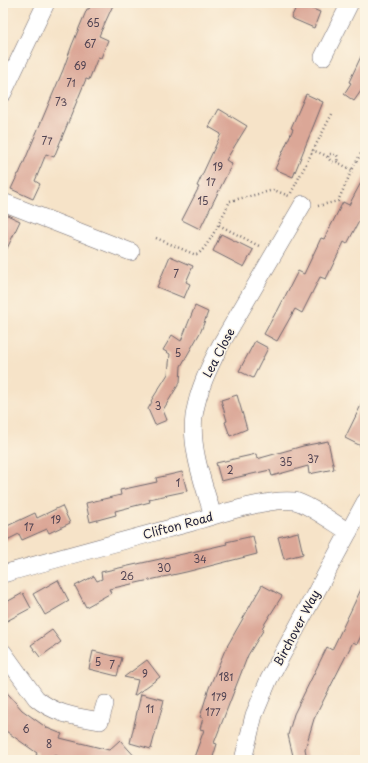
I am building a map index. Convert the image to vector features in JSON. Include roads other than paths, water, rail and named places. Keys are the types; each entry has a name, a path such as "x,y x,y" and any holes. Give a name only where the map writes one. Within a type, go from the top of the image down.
{"street":[{"path":"5,84 46,3"},
{"path":"323,58 350,3"},
{"name":"Lea Close","path":"212,516 197,458 195,438 194,417 200,391 221,344 274,254 296,200"},
{"path":"3,202 131,252"},
{"name":"Clifton Road","path":"3,574 212,516 260,504 284,501 295,501 306,505 349,532"},
{"name":"Birchover Way","path":"243,760 254,716 269,679 365,502"},
{"path":"3,652 36,698 53,710 78,718 100,721 105,704"}]}
